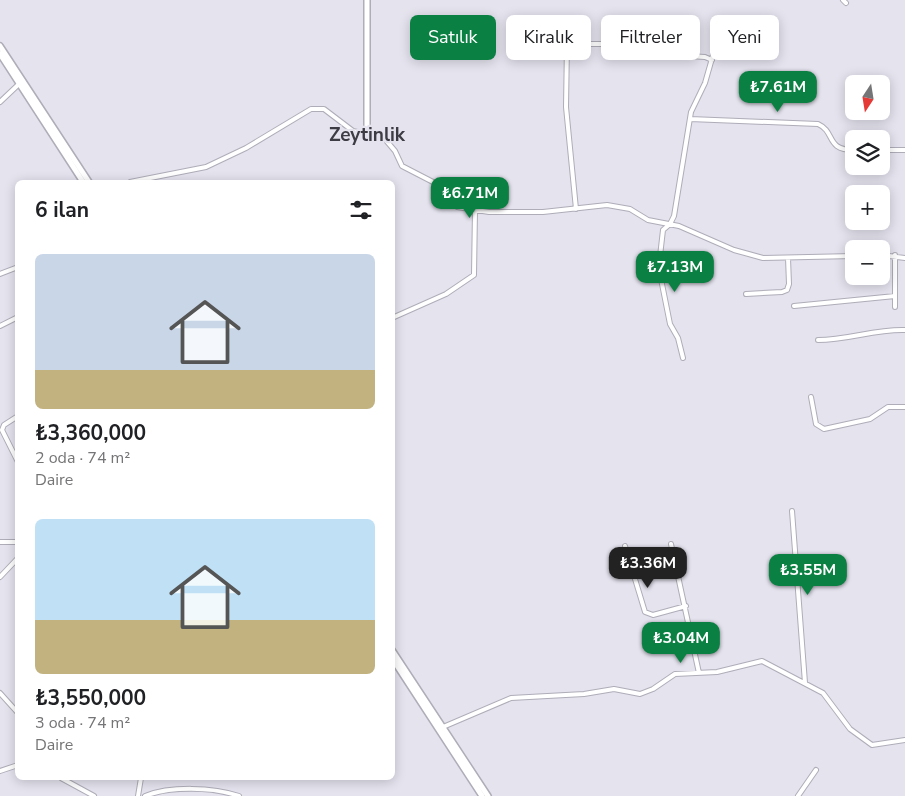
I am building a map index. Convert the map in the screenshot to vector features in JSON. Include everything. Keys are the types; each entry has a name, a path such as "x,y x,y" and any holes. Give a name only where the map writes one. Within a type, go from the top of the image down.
{"street":[{"path":"367,0 367,136"},
{"path":"576,209 566,114 567,44 610,44 610,51 705,56 710,59"},
{"path":"0,46 88,180"},
{"path":"0,54 82,180"},
{"path":"683,358 678,338 670,324 661,279 660,256 663,230 670,224 676,204 690,119 712,60"},
{"path":"0,102 19,84"},
{"path":"140,180 206,167 246,148 311,109 324,109 353,132 384,138 395,151 402,166 433,182 457,207 475,210 543,212 607,205 630,209 648,220 670,224 734,250 763,258 845,256"},
{"path":"690,119 818,124 824,128 833,144 845,149"},
{"path":"890,150 905,150"},
{"path":"395,317 446,294 474,275 475,210"},
{"path":"890,255 905,258"},
{"path":"894,308 895,255"},
{"path":"746,294 782,292 787,290 789,284 788,258"},
{"path":"0,274 15,268"},
{"path":"794,306 895,296"},
{"path":"0,326 15,318"},
{"path":"818,340 837,340 859,333 887,329 905,330"},
{"path":"811,397 816,424 824,429 870,419 888,407 897,409 905,407"},
{"path":"15,418 4,425 2,430 15,456"},
{"path":"792,511 805,683"},
{"path":"0,542 15,542"},
{"path":"671,544 686,606 699,673"},
{"path":"625,546 645,612 653,615 686,606"},
{"path":"0,577 15,561"},
{"path":"395,655 488,796"},
{"path":"443,727 511,698 584,694 614,689 640,694 653,689 675,674 717,672 762,662 823,693 850,729 872,745 905,740"},
{"path":"395,663 482,796"},
{"path":"0,693 15,710"},
{"path":"0,771 15,765"},
{"path":"798,796 816,770"},
{"path":"65,780 94,796"},
{"path":"138,796 141,780"},
{"path":"145,796 161,790 224,791 239,796"}],"district":[{"name":"Zeytinlik","path":"367,135"}]}
